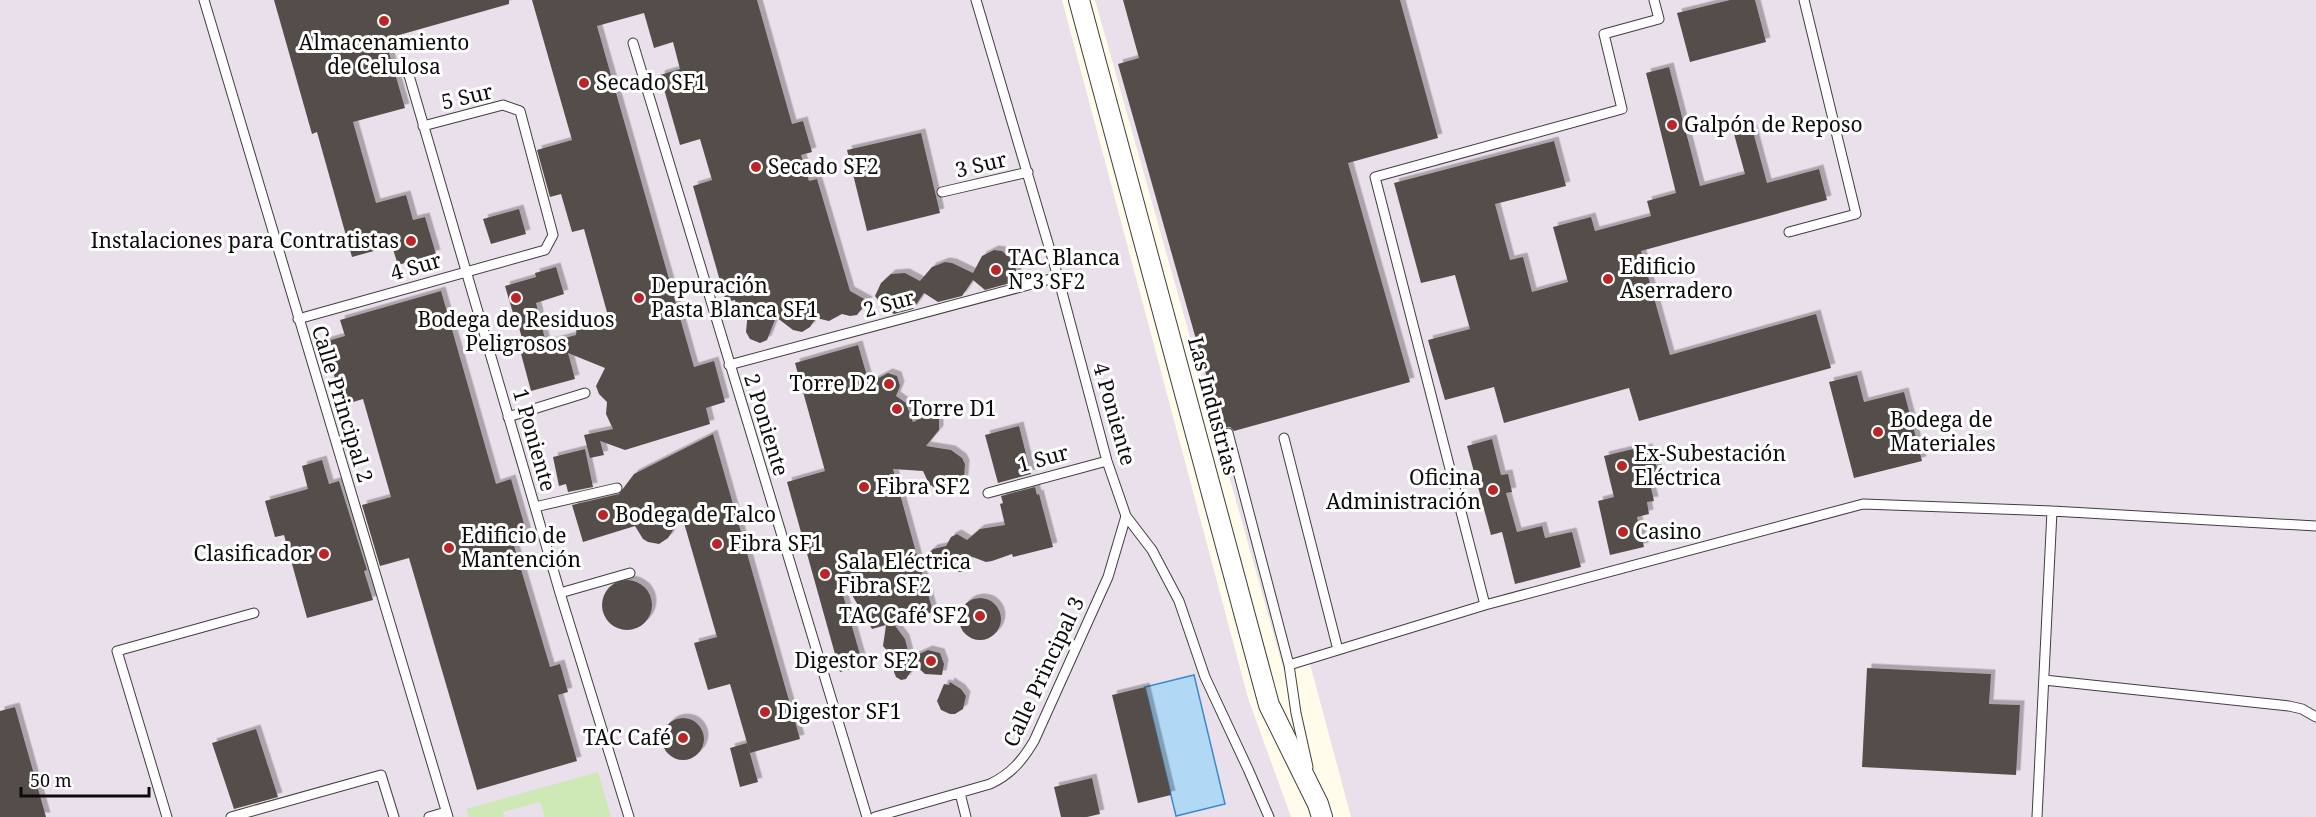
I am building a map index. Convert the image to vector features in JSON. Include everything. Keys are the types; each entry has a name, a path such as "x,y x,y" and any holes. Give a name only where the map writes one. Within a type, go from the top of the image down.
{"street":[{"name":"Las Industrias","path":"1079,0 1269,705 1320,810"}],"lane":[{"name":"Calle Principal 2","path":"204,0 447,814"},
{"name":"4 Poniente","path":"976,0 1058,277 1107,461 1126,516 1152,550 1179,601 1205,677 1269,817"},
{"path":"1485,605 1375,177 1622,109 1604,34 1659,19 1654,0"},
{"path":"1788,232 1856,214 1804,0"},
{"name":"2 Poniente","path":"633,43 867,817"},
{"name":"1 Poniente","path":"408,72 560,593 629,817"},
{"name":"5 Sur","path":"423,126 503,105 520,111 553,235 545,250"},
{"name":"3 Sur","path":"942,192 1028,172"},
{"name":"4 Sur","path":"298,319 545,250"},
{"name":"2 Sur","path":"729,365 1058,277"},
{"path":"508,417 585,393"},
{"path":"1228,433 1289,665 1302,743 1320,810"},
{"path":"1284,438 1338,650"},
{"name":"1 Sur","path":"988,493 1107,461"},
{"path":"535,507 617,488"},
{"path":"1289,665 1485,605 1863,504 2052,511 2316,526"},
{"path":"2037,817 2052,511"},
{"name":"Calle Principal 3","path":"875,817 990,784 1006,776 1022,761 1034,741 1108,577 1126,516"},
{"path":"560,593 630,573"},
{"path":"166,817 117,651 255,613"},
{"path":"2044,680 2289,706 2302,709 2316,717"},
{"path":"231,817 381,775 394,817"},
{"path":"960,794 966,817"},
{"path":"429,817 447,814"}],"shaded area":[{"path":"0,0 1062,0 1248,698 1291,817 0,817"},
{"path":"1095,0 2316,0 2316,817 1351,817 1310,664 1284,671"}],"green space":[{"path":"598,772 611,817 545,817 540,802 503,812 504,817 469,817 466,809"}],"water":[{"path":"1194,675 1225,804 1176,816 1145,687"}],"building":[{"path":"274,0 509,0 509,4 385,39 405,108 353,122 376,203 406,195 413,220 425,217 436,254 398,265 392,246 352,257 317,132 312,134"},
{"path":"532,0 757,0 792,124 803,121 812,152 801,155 809,181 817,179 850,291 868,301 857,315 842,314 829,321 816,318 810,327 802,332 793,330 776,317 767,340 760,343 750,339 746,332 748,310 738,313 735,300 726,302 693,186 712,180 700,139 680,145 660,75 680,69 673,42 654,48 644,13 597,26 694,367 714,361 725,402 706,408 710,424 625,450 600,441 604,455 590,458 584,435 613,429 606,414 607,402 599,394 596,386 605,368 568,353 575,379 531,391 520,350 525,349 505,286 536,277 535,273 556,267 564,294 536,303 546,343 576,335 577,324 585,317 610,323 584,229 572,232 561,194 550,197 537,150 572,140"},
{"path":"1123,0 1400,0 1438,138 1348,163 1410,382 1234,431 1226,427 1222,431 1118,64 1139,58"},
{"path":"1730,0 1755,0 1766,42 1690,62 1677,13"},
{"name":"Edificio Aserradero","path":"1669,67 1700,186 1745,174 1734,134 1752,128 1767,183 1819,169 1827,200 1641,251 1670,355 1816,314 1831,368 1639,421 1629,388 1504,423 1494,387 1445,400 1428,340 1470,329 1455,275 1421,283 1394,183 1554,141 1566,186 1495,204 1510,260 1523,257 1532,292 1568,282 1553,227 1591,217 1595,231 1651,216 1647,201 1676,193 1646,73"},
{"path":"921,133 940,213 867,231 847,150"},
{"path":"519,209 526,234 491,244 483,219"},
{"path":"994,250 1002,251 1013,260 1017,273 1014,282 985,290 973,280 962,296 938,302 924,293 913,309 894,314 884,308 875,296 881,283 891,274 905,273 920,281 932,267 945,262 973,273 982,256"},
{"name":"Edificio de Mantención","path":"441,291 496,484 511,479 527,534 512,539 550,667 560,664 568,692 558,695 577,761 477,790 409,558 380,566 362,505 391,497 363,399 343,405 324,342 345,336 340,320"},
{"path":"858,345 869,383 888,373 897,376 900,386 896,396 906,403 913,422 929,414 939,419 939,430 926,446 951,450 962,458 965,464 964,479 954,489 948,491 929,484 923,471 893,469 919,563 933,549 946,546 951,537 957,534 967,540 980,529 1005,525 1000,504 1003,503 1001,496 1035,487 1037,495 1039,494 1053,547 1013,557 1012,554 986,562 970,556 964,572 957,572 949,565 941,568 921,569 933,612 893,623 905,639 910,658 928,650 940,653 944,664 942,675 925,674 915,665 906,679 901,680 896,677 895,660 883,646 886,625 872,629 839,573 837,574 863,665 840,672 787,482 825,471 795,363"},
{"name":"Bodega de Materiales","path":"1857,375 1864,402 1904,392 1922,461 1854,478 1829,382"},
{"path":"1019,426 1031,474 998,483 985,435"},
{"path":"713,434 800,739 750,753 730,684 708,690 694,643 717,637 682,516 668,538 659,544 643,539 635,526 583,542 572,505 619,494 634,474"},
{"path":"1492,439 1501,475 1508,474 1512,492 1506,493 1517,532 1542,526 1545,538 1572,532 1581,567 1515,584 1502,532 1491,535 1467,446"},
{"path":"1648,448 1649,452 1653,451 1658,473 1648,475 1654,501 1647,502 1649,514 1637,517 1644,547 1610,555 1598,501 1614,497 1604,456"},
{"path":"585,449 593,487 568,492 566,484 559,486 553,457"},
{"name":"Clasificador","path":"322,460 329,484 339,481 367,570 364,571 373,600 307,618 284,535 275,537 265,501 308,489 302,466"},
{"path":"627,580 636,582 647,591 652,605 650,614 641,625 627,630 618,628 607,619 602,605 604,596 613,585"},
{"name":"TAC Café SF2","path":"980,598 988,599 995,604 1000,611 1000,627 995,634 988,639 980,640 972,639 965,634 960,627 959,619 960,611 965,604 972,599"},
{"path":"1867,668 1991,674 1989,704 2020,705 2016,775 1862,767"},
{"path":"950,682 961,689 966,696 963,709 955,714 941,710 937,701 944,684 949,685"},
{"path":"1145,687 1171,795 1138,803 1112,695"},
{"path":"15,707 46,817 0,817 0,711"},
{"name":"TAC Café","path":"683,718 698,724 704,739 698,754 683,760 668,754 662,739 668,724"},
{"path":"256,729 278,797 234,809 212,743"},
{"path":"747,743 758,782 740,787 730,748"},
{"path":"1092,778 1100,814 1087,817 1061,817 1054,787"}],"place":[{"name":"Almacenamiento de Celulosa","path":"384,21"},
{"name":"Secado SF1","path":"584,83"},
{"name":"Galpón de Reposo","path":"1672,125"},
{"name":"Secado SF2","path":"756,167"},
{"name":"Instalaciones para Contratistas","path":"411,241"},
{"name":"TAC Blanca N°3 SF2","path":"996,270"},
{"name":"Edificio Aserradero","path":"1608,279"},
{"name":"Bodega de Residuos Peligrosos","path":"516,298"},
{"name":"Depuración Pasta Blanca SF1","path":"639,298"},
{"name":"Torre D2","path":"889,384"},
{"name":"Torre D1","path":"897,409"},
{"name":"Bodega de Materiales","path":"1878,432"},
{"name":"Ex-Subestación Eléctrica","path":"1622,466"},
{"name":"Fibra SF2","path":"864,487"},
{"name":"Oficina Administración","path":"1493,490"},
{"name":"Bodega de Talco","path":"603,515"},
{"name":"Casino","path":"1623,532"},
{"name":"Fibra SF1","path":"717,544"},
{"name":"Edificio de Mantención","path":"449,548"},
{"name":"Clasificador","path":"324,554"},
{"name":"Sala Eléctrica Fibra SF2","path":"825,574"},
{"name":"TAC Café SF2","path":"980,616"},
{"name":"Digestor SF2","path":"931,661"},
{"name":"Digestor SF1","path":"765,712"},
{"name":"TAC Café","path":"683,738"}]}
